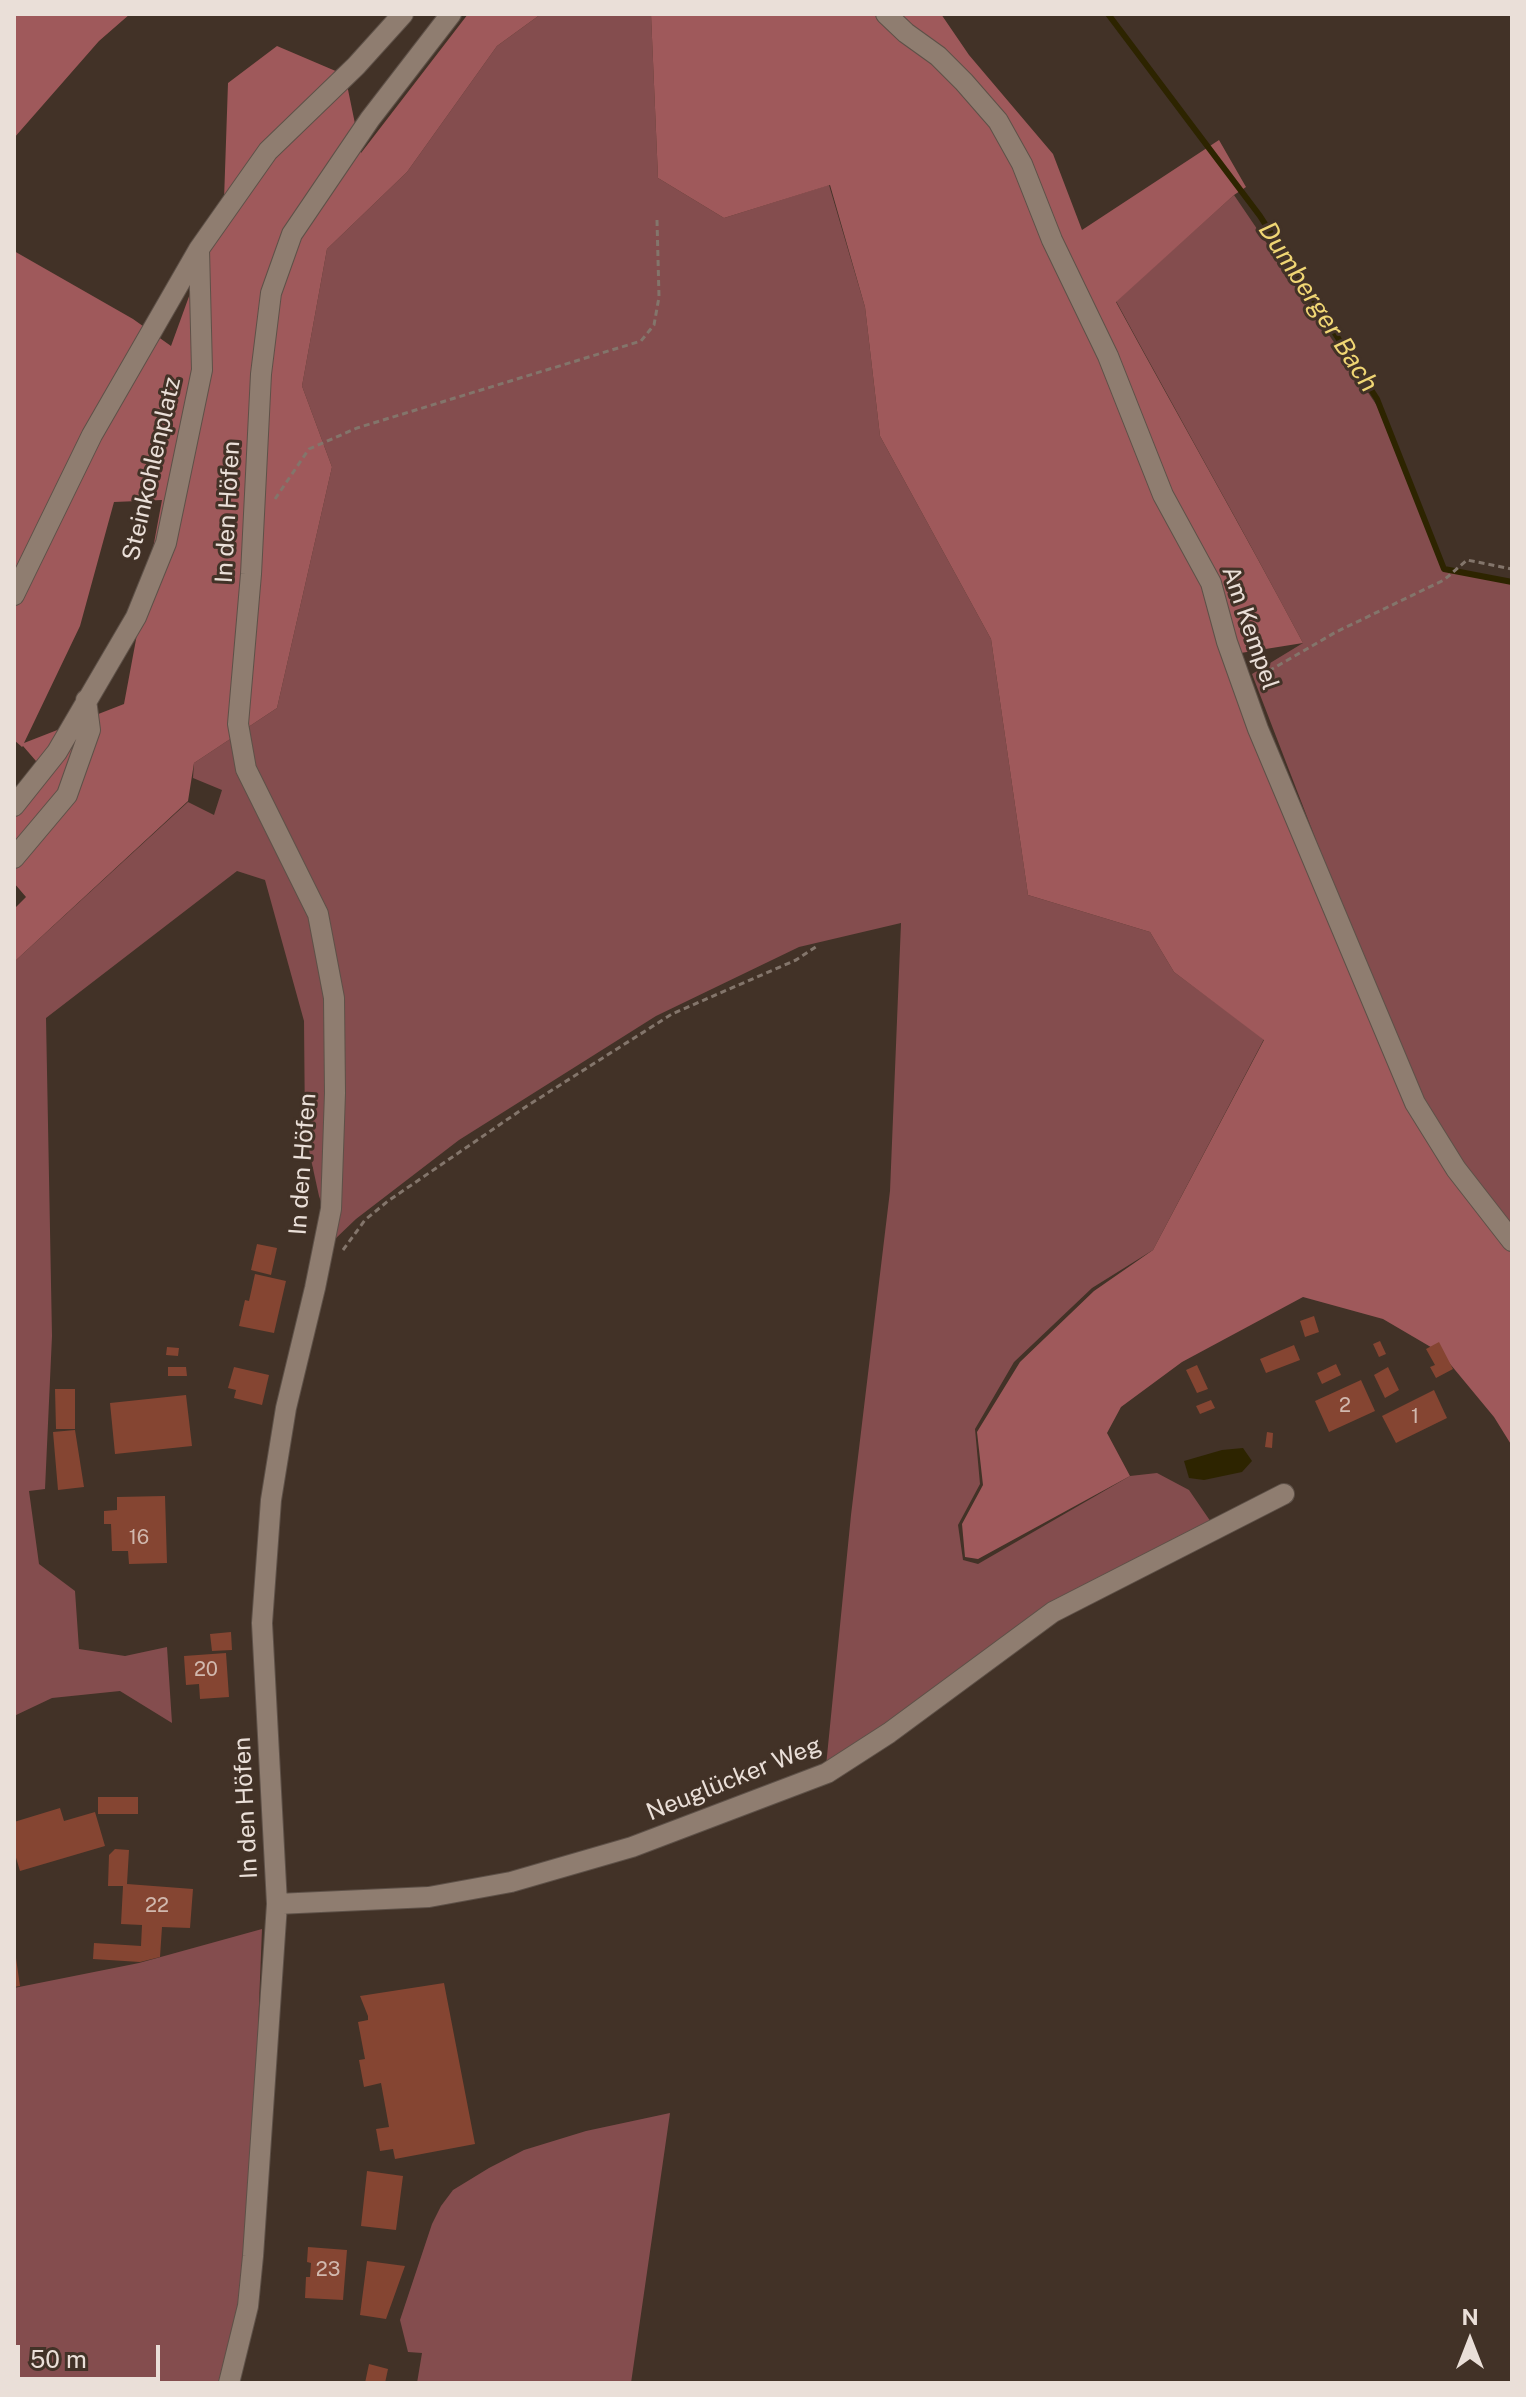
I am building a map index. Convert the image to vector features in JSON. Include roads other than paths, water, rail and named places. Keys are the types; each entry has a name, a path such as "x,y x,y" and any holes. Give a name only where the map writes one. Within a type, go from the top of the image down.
{"street":[{"name":"Steinkohlenplatz","path":"14,595 92,435 199,249 268,151 356,66 403,14"},
{"name":"In den Höfen","path":"229,2383 248,2306 277,1904 262,1623 271,1500 286,1408 331,1209 335,1093 334,998 318,914 246,769 238,724 254,532 262,360 271,293 292,234 370,119 451,14"},
{"name":"Am Kempel","path":"886,14 938,56 964,82 998,121 1022,164 1052,240 1108,356 1163,495 1211,583 1227,642 1269,756 1415,1103 1456,1169 1512,1241"},
{"name":"Steinkohlenplatz","path":"14,806 57,752 136,617 166,543 202,370 199,249"},
{"path":"14,858 67,795 90,730 86,700"},
{"name":"Neuglücker Weg","path":"277,1904 429,1897 511,1882 632,1847 827,1773 889,1733 1053,1612 1284,1494"}],"waterway":[{"name":"Dumberger Bach","path":"1108,14 1260,216 1377,399 1444,569 1512,582"}]}
